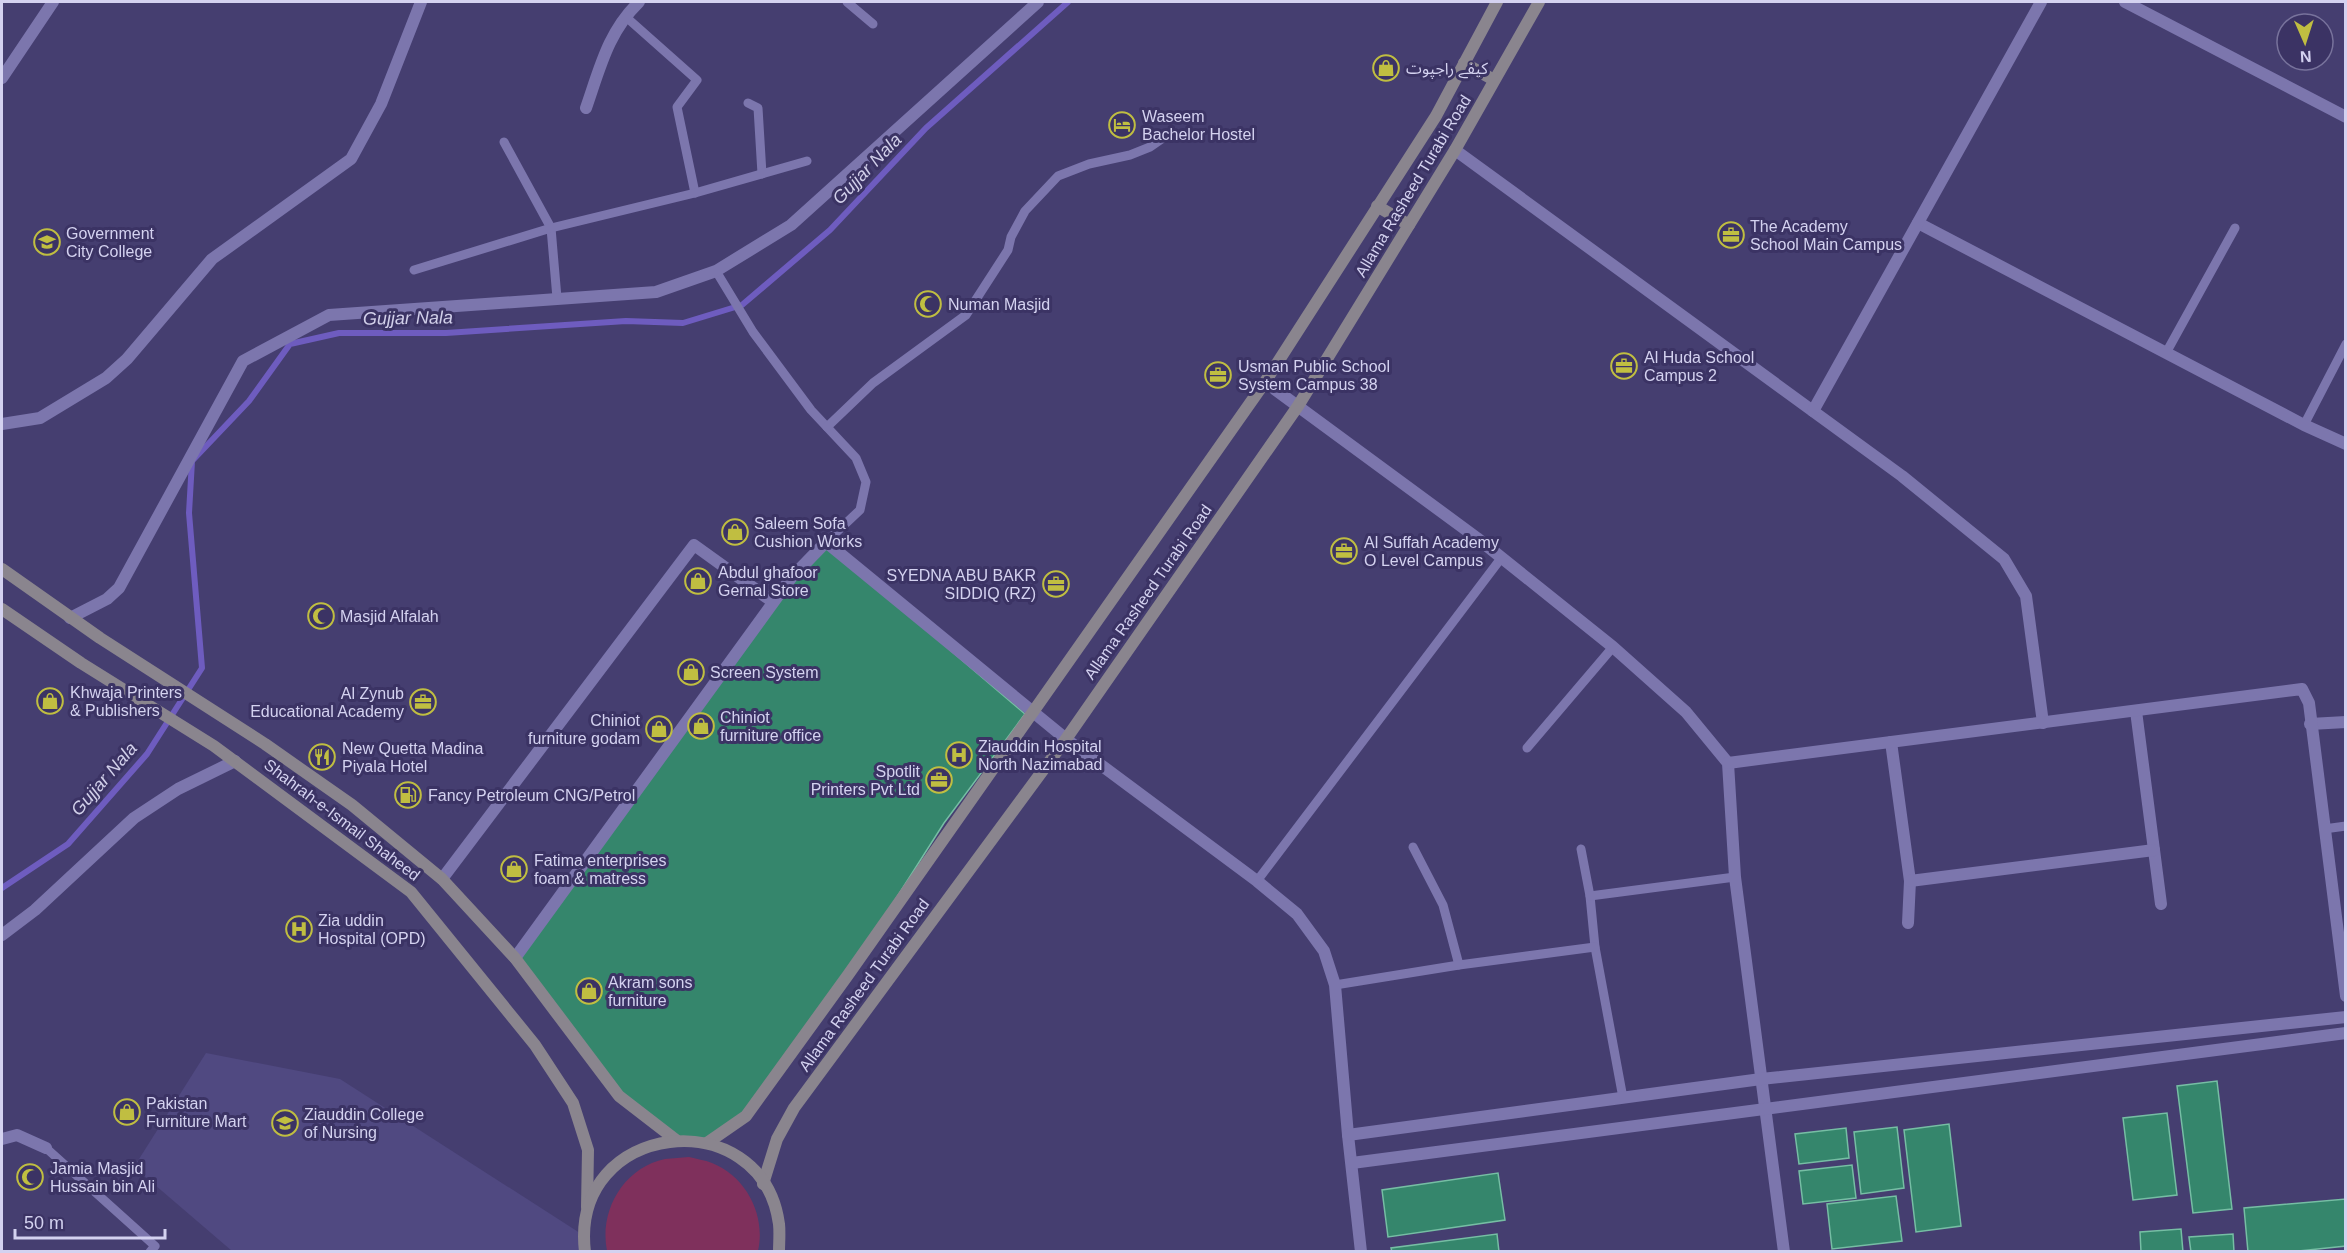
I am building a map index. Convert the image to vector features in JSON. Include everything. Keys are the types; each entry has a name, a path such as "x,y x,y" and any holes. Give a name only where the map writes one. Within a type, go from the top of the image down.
{"main road":[{"name":"Allama Rasheed Turabi Road","path":"707,1143 746,1116 848,975 1265,382 1436,116 1497,2"},
{"name":"Allama Rasheed Turabi Road","path":"763,1184 777,1139 794,1108 1066,740 1298,406 1455,150 1539,2"},
{"path":"1464,63 1494,80"},
{"path":"1377,206 1409,225"},
{"name":"Shahrah-e-Ismail Shaheed","path":"2,568 70,618 265,744 352,805 442,879 514,958 619,1096 676,1140"},
{"name":"Shahrah-e-Ismail Shaheed","path":"2,609 81,663 214,746 411,892 535,1045 573,1103 588,1150 587,1207"},
{"path":"585,1251 583,1235 587,1207 599,1183 618,1162 645,1146 676,1140 707,1143 735,1156 756,1174 771,1197 779,1224 779,1251"}],"street":[{"path":"2,78 53,2"},
{"path":"2,424 40,418 106,378 127,359 212,259 351,159 381,104 421,2"},
{"path":"586,108 608,44 639,2"},
{"path":"70,618 107,599 119,588 243,361 329,315 656,292 716,271 791,225 1038,2"},
{"path":"1814,411 2041,2"},
{"path":"2125,2 2346,117"},
{"path":"1455,150 1902,476 2004,559 2026,596 2043,723"},
{"path":"1918,223 2304,425 2346,444"},
{"path":"1265,382 1502,558 1612,647 1686,712 1728,763 1735,877 1784,1251"},
{"path":"514,958 773,602 791,578 826,542 1066,740 1257,881 1297,914 1324,951 1335,985 1347,1135 1361,1251"},
{"path":"442,879 694,545 773,602"},
{"path":"1728,763 2302,689 2309,703 2346,996"},
{"path":"2136,711 2161,904"},
{"path":"2310,724 2346,722"},
{"path":"1891,742 1910,881 1908,923"},
{"path":"2,935 35,910 135,818 178,789 235,761"},
{"path":"1910,881 2154,850"},
{"path":"1347,1135 1761,1079 2346,1017"},
{"path":"1352,1163 2346,1033"},
{"path":"2,1139 17,1136 46,1148"}],"lane":[{"path":"847,2 873,24"},
{"path":"626,17 697,80 677,106 695,193"},
{"path":"748,103 758,108 762,174"},
{"path":"827,427 873,383 966,315 1008,250 1011,237 1025,211 1058,176 1089,164 1150,147 1163,138"},
{"path":"504,142 551,228 557,298"},
{"path":"414,270 551,228 695,193 807,161"},
{"path":"2166,353 2235,228"},
{"path":"716,271 753,332 812,410 856,459 866,482 861,510 826,542"},
{"path":"2304,425 2346,344"},
{"path":"1257,881 1502,558"},
{"path":"1527,748 1612,647"},
{"path":"2324,829 2346,826"},
{"path":"1413,847 1443,905 1459,965"},
{"path":"1581,849 1590,896 1595,947 1623,1098"},
{"path":"1590,896 1735,877"},
{"path":"1335,985 1459,965 1595,947"},
{"path":"46,1148 155,1246 150,1251"}],"shaded area":[{"name":"Ziauddin College of Nursing","path":"206,1053 340,1079 583,1235 585,1251 232,1251 134,1167"},
{"path":"689,1157 724,1169 744,1188 756,1211 759,1224 758,1251 607,1251 605,1236 607,1221 617,1193 626,1182 650,1164 665,1159"}],"building":[{"path":"826,544 1025,714 944,823 883,919 746,1112 706,1140 676,1137 619,1095 517,958 807,564"},
{"path":"2217,1081 2232,1209 2193,1213 2177,1086"},
{"path":"2167,1113 2177,1195 2133,1200 2123,1118"},
{"path":"1949,1124 1961,1226 1916,1232 1904,1130"},
{"path":"1897,1127 1904,1188 1861,1194 1854,1132"},
{"path":"1846,1128 1849,1158 1799,1164 1795,1134"},
{"path":"1852,1165 1856,1198 1803,1204 1799,1171"},
{"path":"1498,1173 1505,1220 1388,1237 1382,1190"},
{"path":"1896,1196 1902,1241 1832,1249 1827,1204"},
{"path":"2346,1199 2346,1246 2289,1252 2248,1252 2244,1208"},
{"path":"2181,1229 2183,1252 2141,1252 2140,1232"},
{"path":"1497,1234 1499,1252 1392,1252 1391,1248"},
{"path":"2233,1234 2234,1252 2191,1252 2189,1237"}],"waterway":[{"name":"Gujjar Nala","path":"2,888 68,844 147,754 202,668 189,513 192,461 249,401 290,344 339,333 446,333 626,321 683,323 742,305 830,230 926,128 1068,2"}],"place":[{"name":"کیفے راجپوت","path":"1386,68"},
{"name":"Waseem Bachelor Hostel","path":"1122,125"},
{"name":"The Academy School Main Campus","path":"1731,235"},
{"name":"Government City College","path":"47,242"},
{"name":"Numan Masjid","path":"928,304"},
{"name":"Al Huda School Campus 2","path":"1624,366"},
{"name":"Usman Public School System Campus 38","path":"1218,375"},
{"name":"Saleem Sofa Cushion Works","path":"735,532"},
{"name":"Al Suffah Academy O Level Campus","path":"1344,551"},
{"name":"Abdul ghafoor Gernal Store","path":"698,581"},
{"name":"SYEDNA ABU BAKR SIDDIQ (RZ)","path":"1056,584"},
{"name":"Masjid Alfalah","path":"321,616"},
{"name":"Screen System","path":"691,672"},
{"name":"Khwaja Printers & Publishers","path":"50,701"},
{"name":"Al Zynub Educational Academy","path":"423,702"},
{"name":"Chiniot furniture office","path":"701,726"},
{"name":"Chiniot furniture godam","path":"659,729"},
{"name":"Ziauddin Hospital North Nazimabad","path":"959,755"},
{"name":"New Quetta Madina Piyala Hotel","path":"322,757"},
{"name":"Spotlit Printers Pvt Ltd","path":"939,780"},
{"name":"Fancy Petroleum CNG/Petrol","path":"408,795"},
{"name":"Fatima enterprises foam & matress","path":"514,869"},
{"name":"Zia uddin Hospital (OPD)","path":"299,929"},
{"name":"Akram sons furniture","path":"589,991"},
{"name":"Pakistan Furniture Mart","path":"127,1112"},
{"name":"Ziauddin College of Nursing","path":"285,1123"},
{"name":"Jamia Masjid Hussain bin Ali","path":"30,1177"}]}
